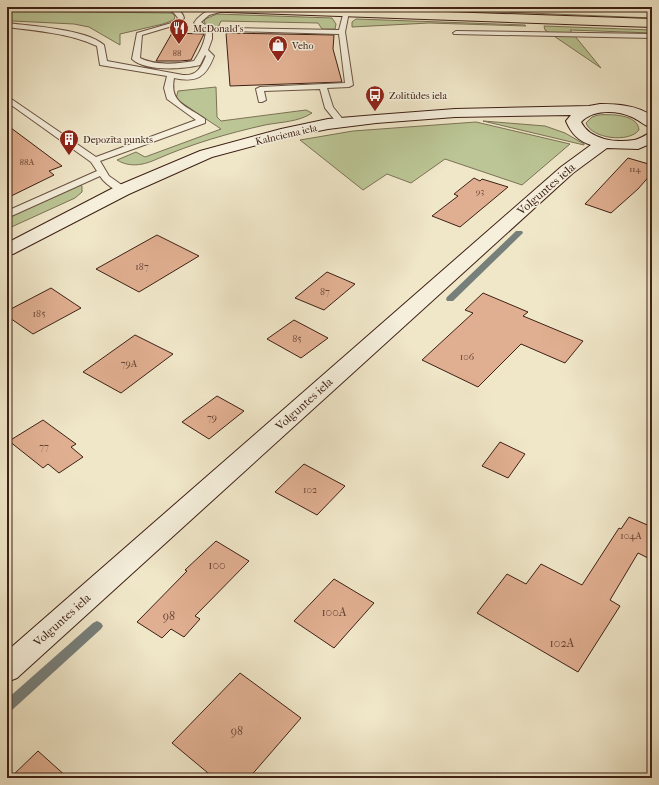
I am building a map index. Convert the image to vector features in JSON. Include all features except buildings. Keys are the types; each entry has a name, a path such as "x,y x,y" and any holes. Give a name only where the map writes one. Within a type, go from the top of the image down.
{"highway":[{"path":"200,7 652,23"},
{"path":"636,11 652,11"}],"street":[{"name":"Kalnciema iela","path":"7,250 123,190 206,154 281,134 342,122 455,113 587,110 600,108 622,109 632,112 652,122"},
{"path":"587,110 577,114 573,121 575,128 582,135 611,144 652,153"},
{"path":"455,113 575,128"},
{"path":"611,144 639,143 652,137"},
{"name":"Volguntes iela","path":"7,669 567,170 611,144"}],"lane":[{"path":"141,62 149,64 186,65 197,63 205,51 209,39 209,30 187,23 176,12 166,7"},
{"path":"162,73 136,59 139,34 187,23 212,12 233,8"},
{"path":"262,100 260,89 349,86 342,32 346,12"},
{"path":"7,25 68,32 100,45 103,64 172,74 180,78 198,75 203,71 210,56 205,51"},
{"path":"234,29 342,32"},
{"path":"456,33 652,36"},
{"path":"95,160 202,121 171,99 168,88 172,74"},
{"path":"323,86 329,108 342,122"},
{"path":"7,98 95,160 105,178 123,190"},
{"path":"7,215 102,172"}],"green space":[{"path":"294,7 380,7 652,18 652,21"},
{"path":"7,11 172,13 175,16 174,20 163,24 120,34 120,45 89,27 74,24 13,21 7,19"},
{"path":"217,14 332,18 336,24 335,29 322,29 318,23 221,21 216,32 216,28 209,26 204,22 205,19"},
{"path":"356,19 526,26 429,23 352,27 352,22"},
{"path":"544,26 652,30 652,33 570,30 601,68 545,30"},
{"path":"216,87 217,117 221,121 306,110 312,113 295,120 265,125 210,139 142,164 132,165 117,160 136,152 145,157 221,129 176,99 178,91"},
{"path":"598,115 616,115 629,118 634,121 639,130 627,137 619,138 603,136 595,133 586,123 592,117"},
{"path":"483,121 545,126 565,133 584,145"},
{"path":"476,122 570,144 522,185 445,159 411,183 387,174 363,190 300,140 353,131"},
{"path":"76,183 82,186 82,192 75,198 7,229 7,215"}],"waterway":[{"path":"450,299 519,233"},
{"path":"7,707 97,626"}],"place":[{"name":"McDonald's","path":"179,45"},
{"name":"Veho","path":"278,62"},
{"name":"Zolitūdes iela","path":"375,112"},
{"name":"Depozīta punkts","path":"69,156"}]}
